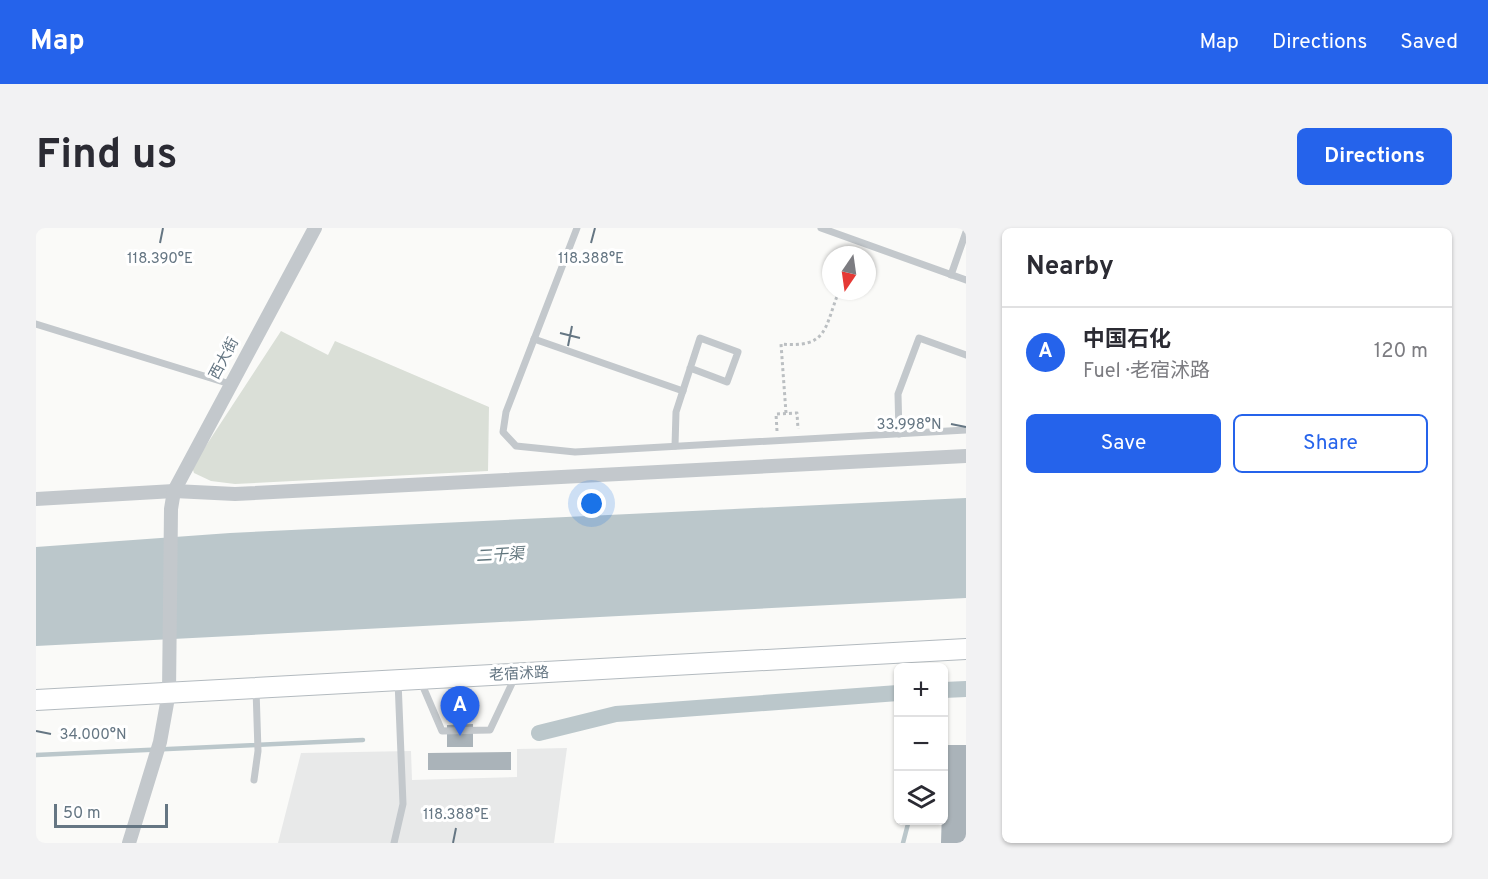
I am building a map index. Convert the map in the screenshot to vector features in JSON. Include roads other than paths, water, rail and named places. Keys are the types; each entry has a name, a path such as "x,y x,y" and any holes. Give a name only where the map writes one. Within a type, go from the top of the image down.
{"main road":[{"name":"老宿沭路","path":"36,700 966,649"}],"street":[{"name":"西大街","path":"129,843 160,742 169,692 171,509 174,491 315,228"},
{"path":"36,499 174,491 235,494 966,456"}],"lane":[{"path":"576,228 503,425 507,439 516,446 543,451 575,452 966,430"},
{"path":"821,228 966,280"},
{"path":"951,274 966,232"},
{"path":"36,324 230,384"},
{"path":"675,446 676,412 690,368 700,338 738,352 728,382 690,368"},
{"path":"898,434 898,394 919,338 966,355"},
{"path":"534,339 683,391"},
{"path":"421,680 442,731 490,730 516,675"},
{"path":"394,843 404,804 398,681"},
{"path":"254,780 258,751 256,689"}],"water":[{"name":"二干渠","path":"966,498 966,598 36,646 36,547 230,533"}],"waterway":[{"path":"948,690 966,689"},
{"path":"539,733 616,714 894,693"},
{"path":"36,755 363,740"},
{"path":"903,843 908,825"}],"place":[{"name":"中国石化","path":"460,736"}]}
